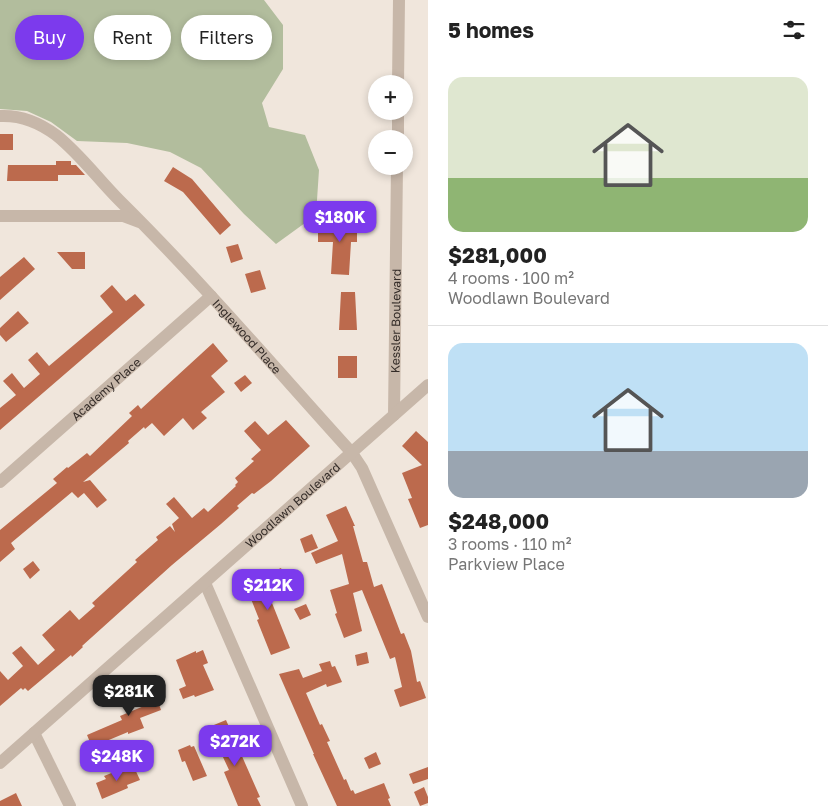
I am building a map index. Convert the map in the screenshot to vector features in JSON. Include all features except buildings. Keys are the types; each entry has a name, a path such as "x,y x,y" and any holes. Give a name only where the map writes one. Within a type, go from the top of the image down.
{"street":[{"path":"398,75 400,0"},
{"name":"Inglewood Place","path":"0,116 24,118 40,124 72,149 211,296 352,453 362,468 428,616"},
{"name":"Kessler Boulevard","path":"394,415 397,175"},
{"path":"3,218 124,216 145,225"},
{"name":"Academy Place","path":"0,482 211,296"},
{"name":"Woodlawn Boulevard","path":"0,764 428,385"},
{"path":"205,583 302,806"},
{"path":"34,733 70,806"}],"green space":[{"path":"0,0 264,0 283,25 283,69 262,103 269,127 305,135 319,170 316,215 276,244 244,214 201,168 170,152 127,143 77,141 51,122 27,111 0,109"}]}
